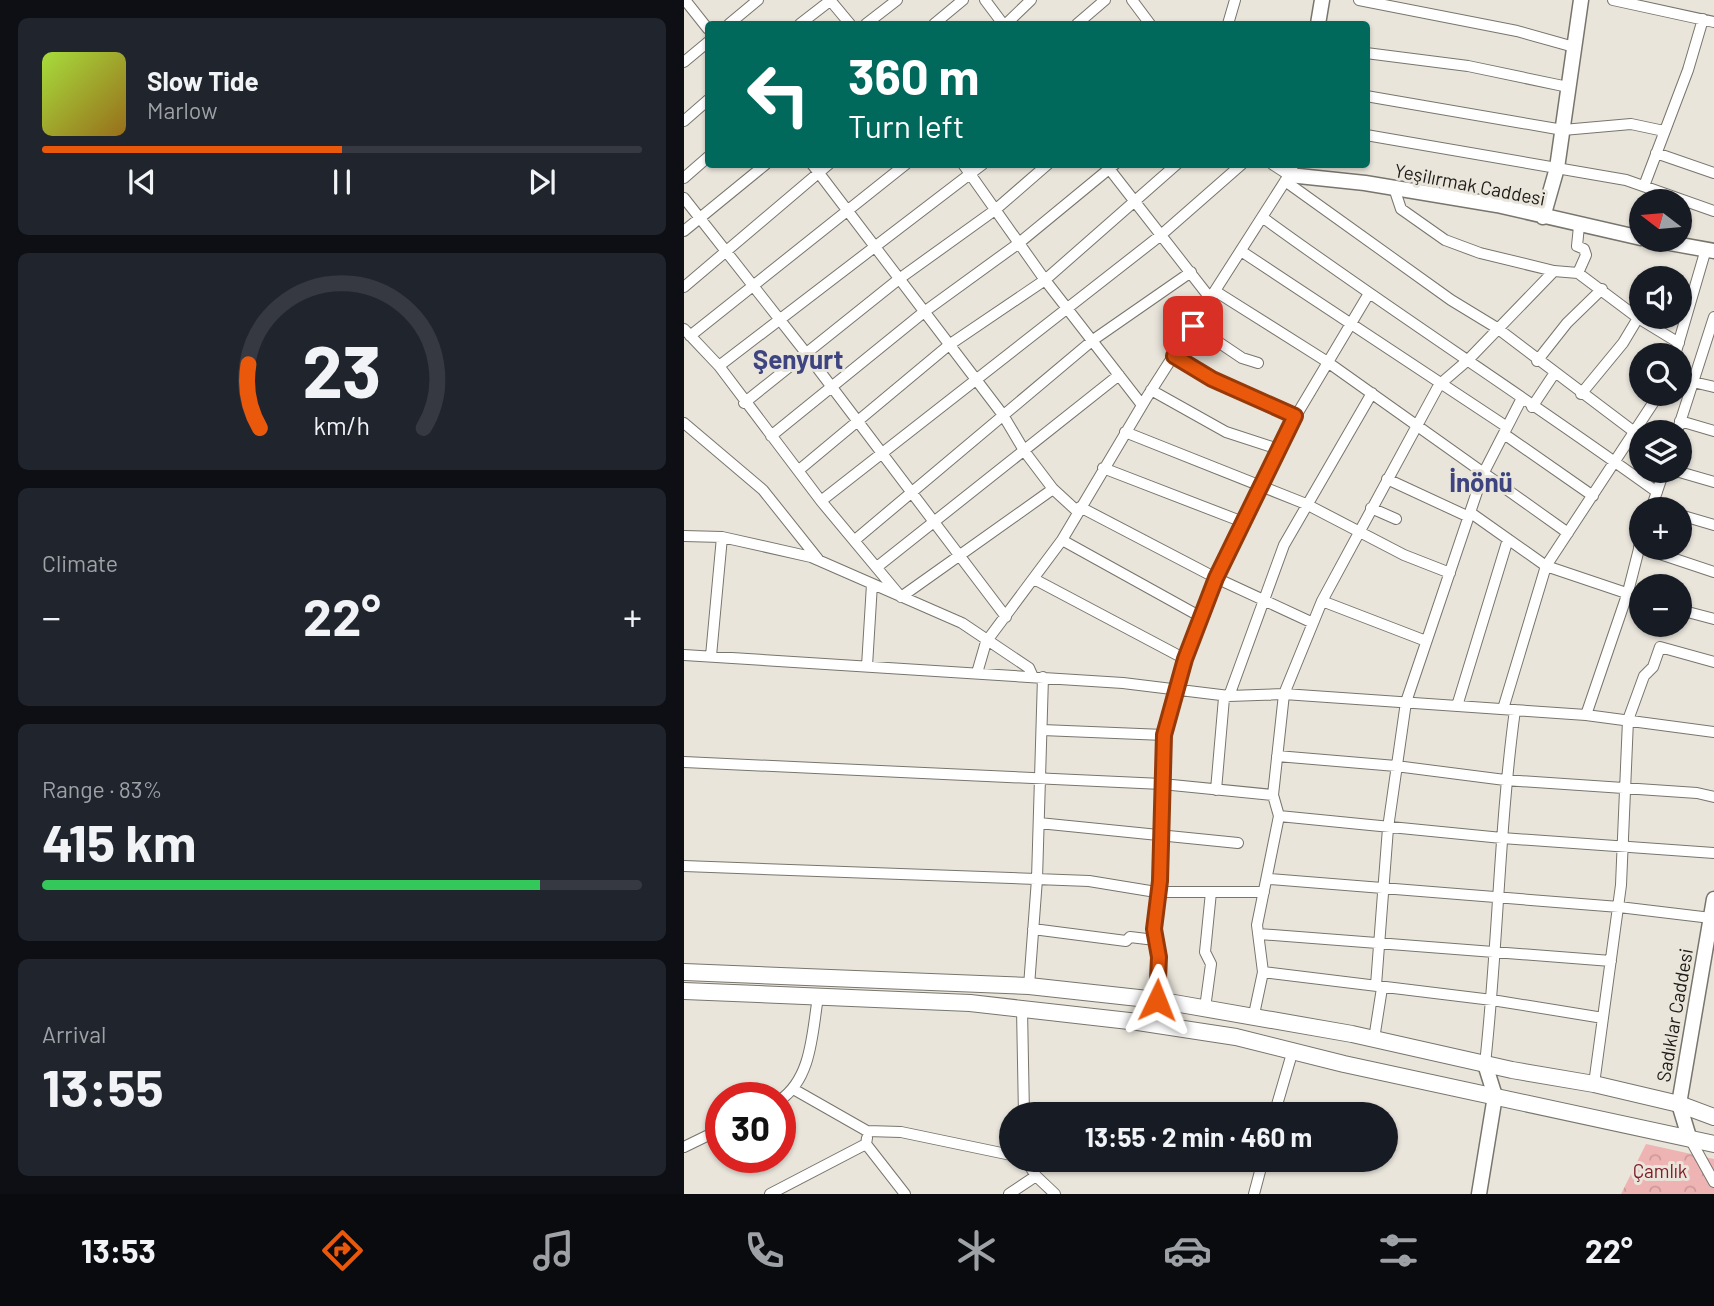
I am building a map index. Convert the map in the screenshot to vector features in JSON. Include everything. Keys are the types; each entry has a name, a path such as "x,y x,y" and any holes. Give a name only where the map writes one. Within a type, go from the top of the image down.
{"main road":[{"path":"684,972 1029,986 1157,1000 1253,1020 1374,1039 1485,1064 1595,1084 1679,1104 1714,1116"},
{"path":"684,991 970,1003 1138,1022 1293,1050 1714,1144"}],"street":[{"path":"733,21 758,0"},
{"path":"804,21 831,0 848,21"},
{"path":"870,21 897,0"},
{"path":"938,21 963,0"},
{"path":"985,0 1002,21"},
{"path":"1008,21 1031,0"},
{"path":"1080,21 1105,0"},
{"path":"1132,0 1148,21"},
{"path":"1140,11 1145,0"},
{"path":"1229,21 1235,0"},
{"path":"1318,21 1322,0"},
{"path":"1359,0 1517,31 1574,47"},
{"path":"1543,217 1557,168 1581,0"},
{"path":"1613,0 1708,20 1644,186"},
{"path":"690,2 705,24"},
{"path":"684,62 705,44"},
{"path":"1370,53 1468,65 1568,87"},
{"path":"1370,97 1563,130 1631,124 1664,131"},
{"path":"684,121 705,103"},
{"path":"1370,136 1626,180 1714,211"},
{"path":"1656,153 1714,173"},
{"path":"684,178 705,160"},
{"path":"684,231 761,168"},
{"path":"901,168 753,286 687,333 719,366 744,403 821,501 902,597"},
{"path":"966,168 1045,280 1142,404"},
{"path":"719,366 778,318 978,168"},
{"path":"744,403 899,279 995,210 1043,168"},
{"path":"771,436 924,312 1019,243 1108,168"},
{"path":"1111,168 1161,235 1213,294 1326,361 1568,533"},
{"path":"799,470 949,345 1045,280 1172,168"},
{"path":"821,501 1161,235 1237,168"},
{"path":"684,287 726,252 815,169 1003,415 1025,452 1053,489 1079,510 1313,624"},
{"path":"977,673 986,642 1062,540 1142,404 1289,173 1440,293 1497,328 1629,429"},
{"name":"Yeşilırmak Caddesi","path":"1289,173 1497,205 1579,226 1629,235"},
{"path":"1394,188 1401,209 1445,240 1480,253 1554,271 1578,273 1629,311"},
{"path":"684,198 806,353 958,558 1006,617"},
{"path":"1262,218 1368,295 1468,360 1657,492"},
{"path":"1578,273 1586,255 1584,249 1577,246 1579,226"},
{"path":"1656,329 1679,343 1710,250 1692,247"},
{"path":"1241,251 1505,430 1593,496"},
{"path":"1253,1020 1263,972 1257,925 1269,879 1279,817 1273,795 1284,694 1322,601 1439,385 1468,360 1554,271"},
{"path":"855,540 1093,340 1191,272"},
{"path":"1537,360 1567,323 1602,289"},
{"path":"1157,1000 1159,957 1155,940 1156,892 1160,881 1159,836 1164,735 1175,691 1216,578 1278,449 1326,361 1368,295"},
{"path":"1680,420 1714,317"},
{"path":"1193,326 1242,358 1258,363"},
{"path":"1581,394 1631,329"},
{"path":"1174,356 1212,379 1295,416"},
{"path":"1532,407 1554,374"},
{"path":"877,567 1119,375"},
{"path":"1693,382 1714,387"},
{"path":"1151,390 1226,432 1278,449"},
{"path":"1217,790 1224,698 1229,696 1284,545 1372,393"},
{"path":"1374,1039 1379,986 1382,889 1406,702 1483,474 1522,398"},
{"path":"684,423 763,490 819,561"},
{"path":"1692,425 1714,431"},
{"path":"1125,432 1306,504 1404,555 1450,573"},
{"path":"1503,709 1546,566 1629,446"},
{"path":"1103,468 1243,522"},
{"path":"1692,476 1714,482"},
{"path":"1388,479 1470,515 1546,566 1628,592"},
{"path":"1656,497 1660,483"},
{"path":"902,597 1053,489"},
{"path":"1371,508 1396,519"},
{"path":"1692,519 1714,526"},
{"path":"684,537 722,537 819,561 962,623 986,642 1029,668 1038,677 1042,730 1037,879 1029,986"},
{"path":"711,656 722,537"},
{"path":"1457,706 1508,539"},
{"path":"1062,540 1201,617"},
{"path":"1586,715 1628,592 1636,560"},
{"path":"1682,560 1714,572"},
{"path":"1034,579 1185,659"},
{"path":"867,666 872,584"},
{"path":"1322,601 1426,641"},
{"path":"1692,613 1714,619"},
{"path":"1595,1084 1619,907 1628,720 1644,676 1653,667 1660,647 1714,663"},
{"path":"684,655 1123,683 1229,696 1284,694 1586,715 1714,732"},
{"path":"1479,1194 1495,1096 1485,1064 1496,953 1505,780 1515,710"},
{"path":"1042,730 1164,735"},
{"path":"1277,757 1396,766 1505,780 1624,786 1714,797"},
{"path":"684,762 1162,785 1273,795"},
{"path":"1279,817 1483,834 1502,838 1714,853"},
{"path":"1039,823 1238,843"},
{"path":"684,866 1089,881 1156,892 1264,892"},
{"path":"1269,879 1619,907 1711,918"},
{"path":"1205,1009 1211,964 1205,952 1211,892"},
{"name":"Sadıklar Caddesi","path":"1689,1137 1679,1104 1714,899"},
{"path":"1033,929 1126,941 1130,937 1155,940"},
{"path":"1259,934 1379,946 1611,961"},
{"path":"1263,972 1492,1000 1603,1017"},
{"path":"796,1088 807,1062 818,997"},
{"path":"1022,1009 1024,1102"},
{"path":"1278,1102 1293,1050"},
{"path":"796,1091 867,1131 901,1132 999,1152"},
{"path":"867,1131 866,1144 905,1194"},
{"path":"684,1147 705,1137"},
{"path":"1689,1137 1714,1182"},
{"path":"770,1194 866,1144"},
{"path":"1034,1172 1055,1194"},
{"path":"1254,1194 1260,1172"},
{"path":"1009,1194 1036,1176"}],"green space":[{"name":"Çamlık","path":"1646,1144 1714,1159 1714,1194 1621,1194"}],"district":[{"name":"Şenyurt","path":"798,358"},
{"name":"İnönü","path":"1481,481"}],"route":[{"path":"1157,1000 1159,957 1154,929 1156,892 1160,881 1159,836 1164,735 1185,659 1216,578 1295,416 1212,379 1174,356 1193,326"}]}
